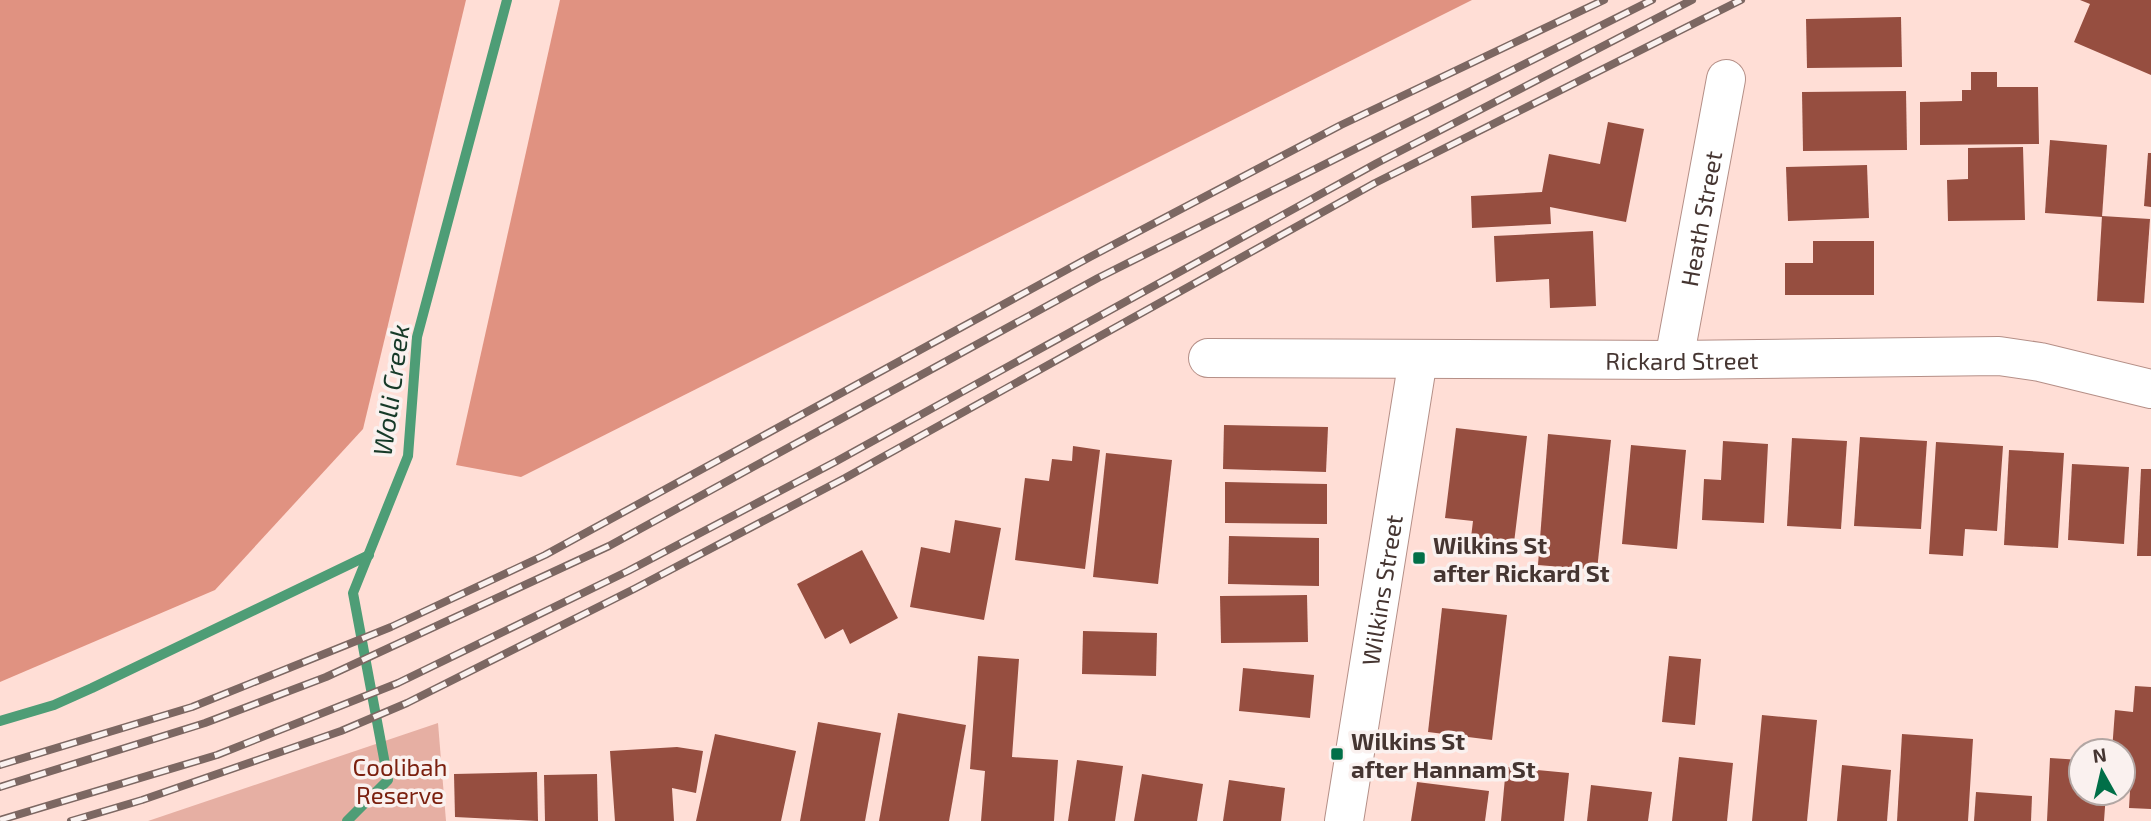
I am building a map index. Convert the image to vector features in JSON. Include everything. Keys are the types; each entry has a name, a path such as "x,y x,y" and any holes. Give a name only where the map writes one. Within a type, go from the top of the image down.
{"street":[{"name":"Heath Street","path":"1674,360 1726,79"},
{"name":"Rickard Street","path":"1208,358 1674,360 1999,356 2040,362 2151,389"},
{"name":"Wilkins Street","path":"1345,821 1418,359"}],"green space":[{"name":"Coolibah Reserve","path":"438,723 446,821 148,821"}],"shaded area":[{"path":"0,0 466,0 363,429 215,590 0,682"},
{"path":"560,0 1472,0 521,477 456,465"}],"building":[{"path":"2080,0 2151,0 2151,75 2074,42 2090,4"},
{"path":"1901,17 1902,67 1807,68 1806,19"},
{"path":"1971,72 1997,72 1997,87 2038,87 2039,144 1920,145 1920,102 1962,101 1962,90 1971,90"},
{"path":"1906,91 1907,150 1803,151 1802,92"},
{"path":"1608,122 1644,129 1626,222 1550,207 1551,224 1472,228 1471,196 1542,192 1549,154 1600,164"},
{"path":"2050,140 2107,145 2102,217 2045,213"},
{"path":"2023,147 2025,220 1948,221 1947,180 1968,179 1968,148"},
{"path":"2148,153 2151,153 2151,207 2144,206"},
{"path":"1867,165 1869,218 1788,221 1786,167"},
{"path":"2102,216 2150,219 2144,303 2097,301"},
{"path":"1593,231 1596,306 1550,308 1549,279 1496,282 1494,236"},
{"path":"1813,241 1874,241 1874,295 1785,295 1785,263 1813,263"},
{"path":"1224,425 1328,427 1326,472 1223,469"},
{"path":"1456,428 1527,436 1513,551 1470,546 1473,521 1445,518"},
{"path":"1548,434 1611,440 1597,570 1538,565"},
{"path":"1860,437 1927,441 1921,529 1854,526"},
{"path":"1792,438 1847,441 1841,529 1787,526"},
{"path":"1723,441 1768,444 1764,523 1702,520 1704,479 1721,480"},
{"path":"1936,442 2003,446 1997,531 1965,529 1963,556 1929,554"},
{"path":"1631,445 1686,450 1677,549 1622,544"},
{"path":"1073,446 1100,450 1085,569 1015,560 1025,478 1049,481 1052,459 1072,461"},
{"path":"2009,450 2064,453 2058,548 2004,545"},
{"path":"1106,453 1172,460 1158,584 1093,577"},
{"path":"2072,464 2129,467 2124,544 2068,540"},
{"path":"2141,469 2151,469 2151,556 2137,556"},
{"path":"1225,482 1327,484 1327,524 1225,523"},
{"path":"955,520 1001,528 984,620 910,607 921,547 950,553"},
{"path":"1229,536 1319,538 1319,586 1228,584"},
{"path":"862,550 898,618 850,644 843,629 825,639 797,584"},
{"path":"1307,595 1308,642 1221,643 1220,596"},
{"path":"1442,608 1507,615 1492,740 1428,732"},
{"path":"1083,631 1157,633 1156,676 1082,674"},
{"path":"978,656 1019,659 1012,757 1058,760 1054,821 981,821 985,771 970,769"},
{"path":"1669,656 1701,659 1695,725 1662,722"},
{"path":"1243,668 1314,675 1310,718 1239,711"},
{"path":"2135,686 2151,687 2151,809 2129,808 2137,807 2137,737 2113,737 2115,710 2133,712"},
{"path":"898,713 966,725 949,821 879,821"},
{"path":"1762,715 1817,720 1807,821 1752,821"},
{"path":"818,722 881,733 865,821 800,821"},
{"path":"715,734 796,751 781,821 696,821"},
{"path":"1902,734 1973,739 1968,821 1897,821"},
{"path":"677,747 703,751 696,793 672,788 674,821 615,821 610,751"},
{"path":"1679,757 1733,763 1727,821 1672,821"},
{"path":"2050,758 2067,759 2067,807 2105,807 2104,821 2047,821"},
{"path":"1077,760 1123,766 1115,821 1068,821"},
{"path":"1842,765 1891,770 1887,821 1837,821"},
{"path":"1506,767 1569,773 1564,821 1501,821"},
{"path":"537,772 538,821 455,817 454,774"},
{"path":"597,774 598,821 545,821 544,775"},
{"path":"1142,774 1203,784 1197,821 1134,821"},
{"path":"1229,780 1285,788 1281,821 1223,821"},
{"path":"1417,782 1489,791 1485,821 1411,821"},
{"path":"1591,785 1652,792 1648,821 1587,821"},
{"path":"1976,792 2032,796 2031,821 1974,821"}],"waterway":[{"name":"Wolli Creek","path":"347,821 388,780 353,593 408,456 417,337 507,0"},
{"name":"Wolli Creek","path":"0,721 54,705 92,688 369,555"}],"railway":[{"path":"0,765 192,707 391,627 545,555 1090,257 1341,125 1604,0"},
{"path":"0,787 205,723 326,677 609,546 1098,278 1652,0"},
{"path":"0,820 217,755 398,683 628,571 835,462 1377,163 1692,0"},
{"path":"71,821 142,800 341,731 407,703 634,589 845,478 1375,183 1741,0"}],"place":[{"name":"Wilkins St after Rickard St","path":"1419,558"},
{"name":"Wilkins St after Hannam St","path":"1337,754"}]}
